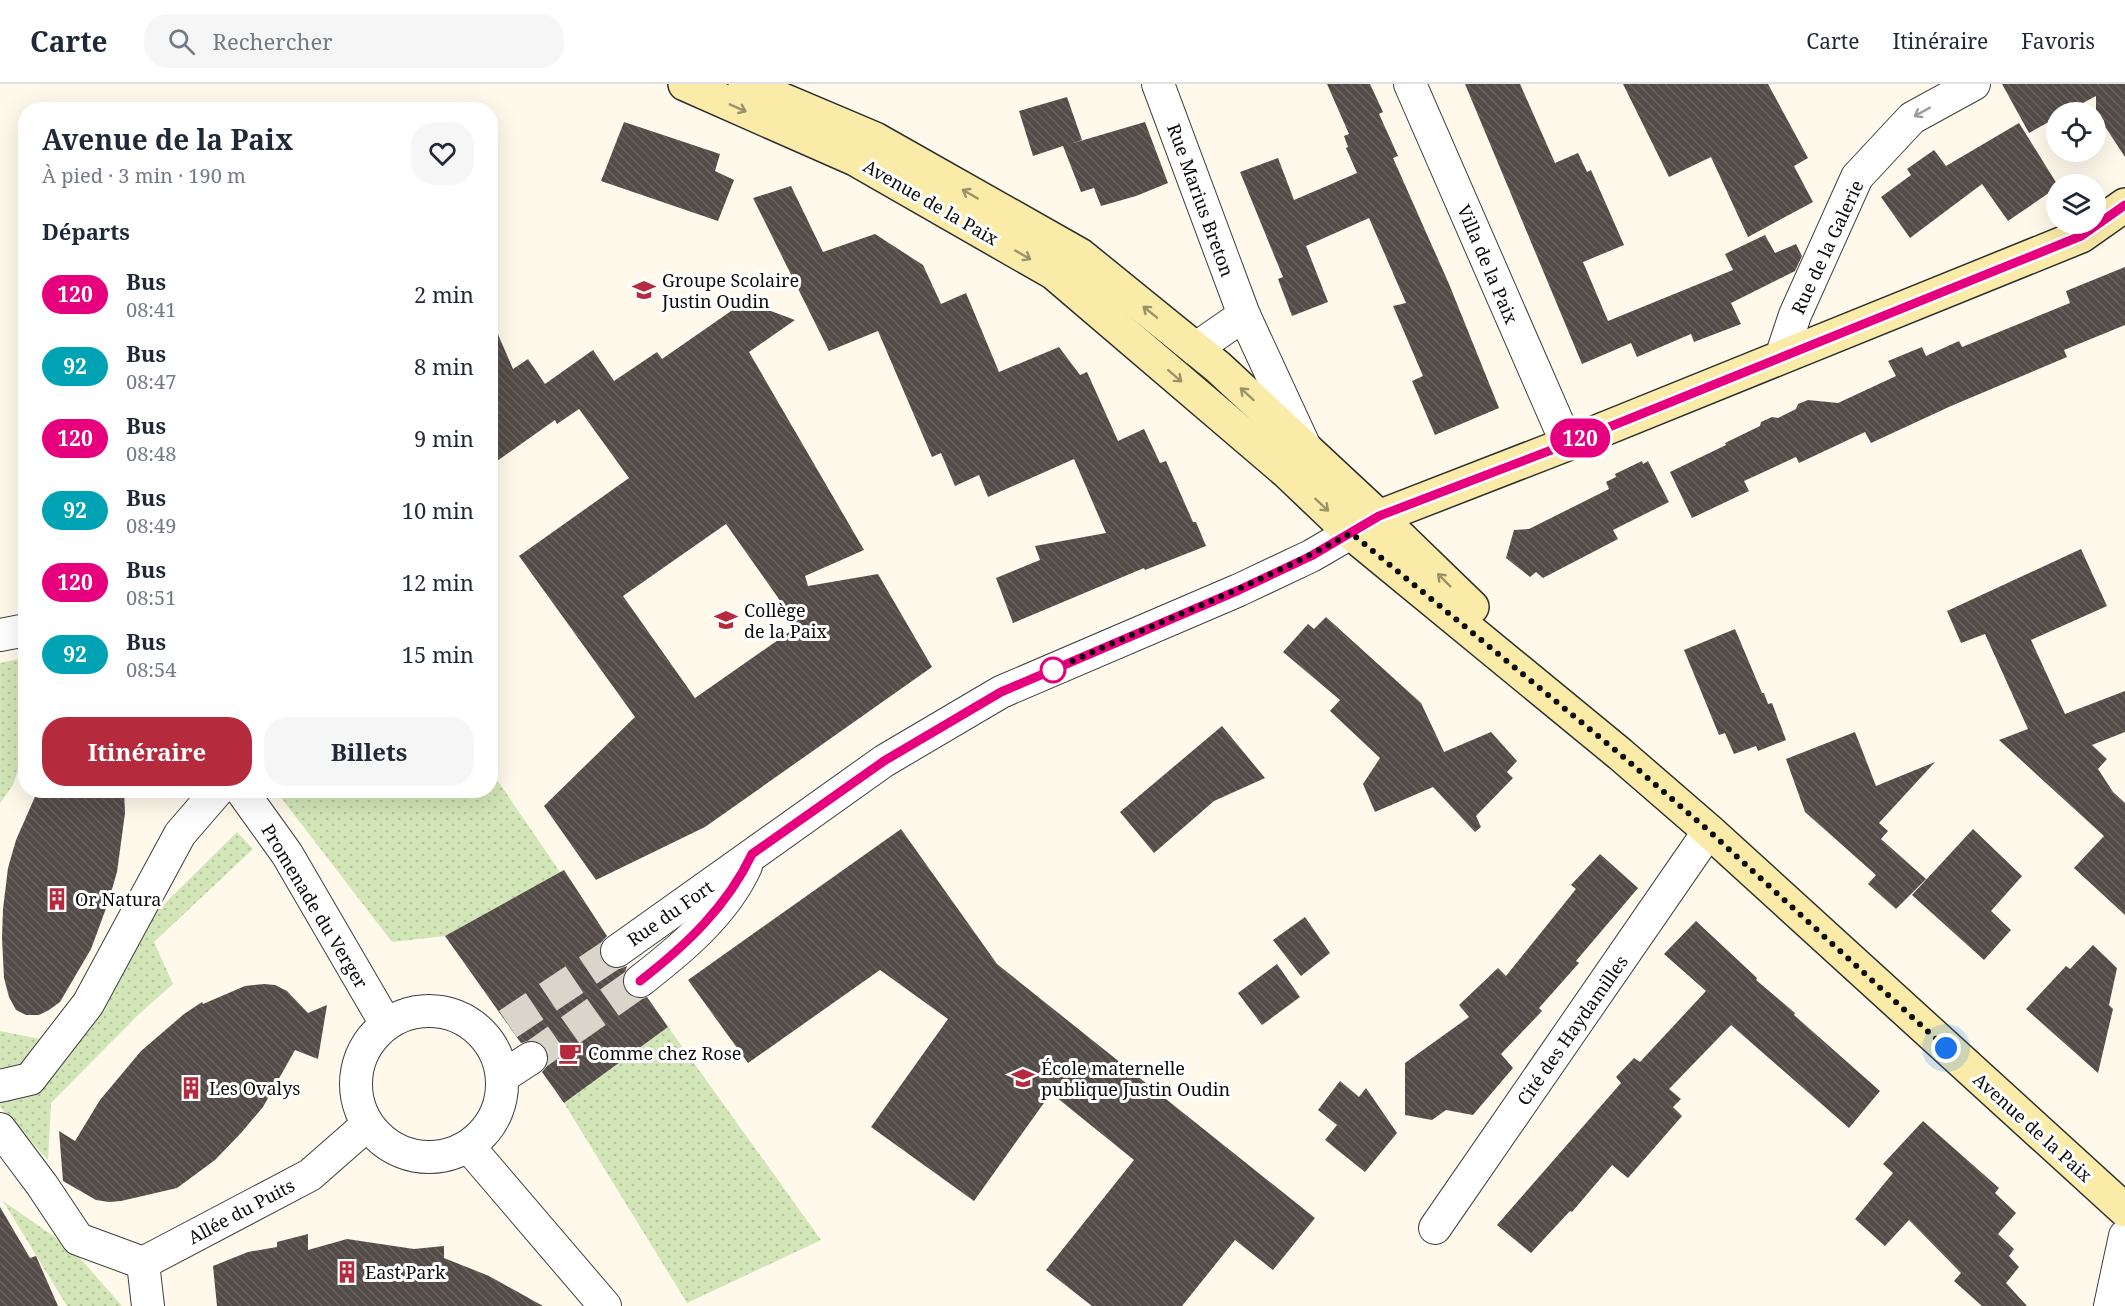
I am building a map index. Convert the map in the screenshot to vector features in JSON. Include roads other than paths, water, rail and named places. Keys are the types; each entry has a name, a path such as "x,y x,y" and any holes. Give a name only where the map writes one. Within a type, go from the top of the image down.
{"main road":[{"name":"Avenue de la Paix","path":"685,84 855,159 1054,273 1278,465 1351,533 1620,754 1709,831 2125,1210"},
{"name":"Avenue de la Paix","path":"745,84 874,139 1080,255 1196,349 1305,447 1379,516 1620,754"},
{"name":"Rue du Fort","path":"1379,516 1567,444 2081,236 2125,205"}],"street":[{"name":"Rue Marius Breton","path":"1158,84 1244,315 1305,447"},
{"name":"Villa de la Paix","path":"1410,84 1567,444"},
{"name":"Rue de la Galerie","path":"1780,357 1795,315 1857,177 1912,118 1974,84"},
{"path":"1196,349 1244,315"},
{"name":"Rue du Fort","path":"617,951 884,761 1001,692 1239,590 1311,556 1379,516"},
{"path":"0,635 18,632"},
{"path":"0,1086 30,1079 88,1004 180,834 211,798"},
{"name":"Promenade du Verger","path":"248,798 287,854 386,1024"},
{"name":"Cité des Haydamilles","path":"1435,1228 1709,831"},
{"name":"Rue du Fort","path":"640,981 676,954 709,920 741,878 752,854"},
{"path":"432,1011 456,1015 477,1028 497,1032 492,1046 501,1067 503,1090 498,1112 486,1131 469,1147 448,1156 425,1158 403,1153 383,1142 367,1125 358,1104 355,1082 359,1059 370,1040 386,1024 408,1013 432,1011"},
{"path":"502,1077 531,1058"},
{"name":"Allée du Puits","path":"143,1263 310,1175 367,1125"},
{"path":"0,1129 42,1185 78,1239 143,1263 148,1306"},
{"path":"469,1147 605,1306"},
{"path":"2110,1306 2125,1236"}],"tunnel":[{"path":"508,1024 617,951"},
{"path":"531,1058 640,981"}],"place":[{"name":"Groupe Scolaire Justin Oudin","path":"644,290"},
{"name":"Collège de la Paix","path":"726,620"},
{"name":"Or Natura","path":"57,899"},
{"name":"Comme chez Rose","path":"570,1053"},
{"name":"École maternelle publique Justin Oudin","path":"1023,1078"},
{"name":"Les Ovalys","path":"191,1088"},
{"name":"East Park","path":"347,1272"}]}
